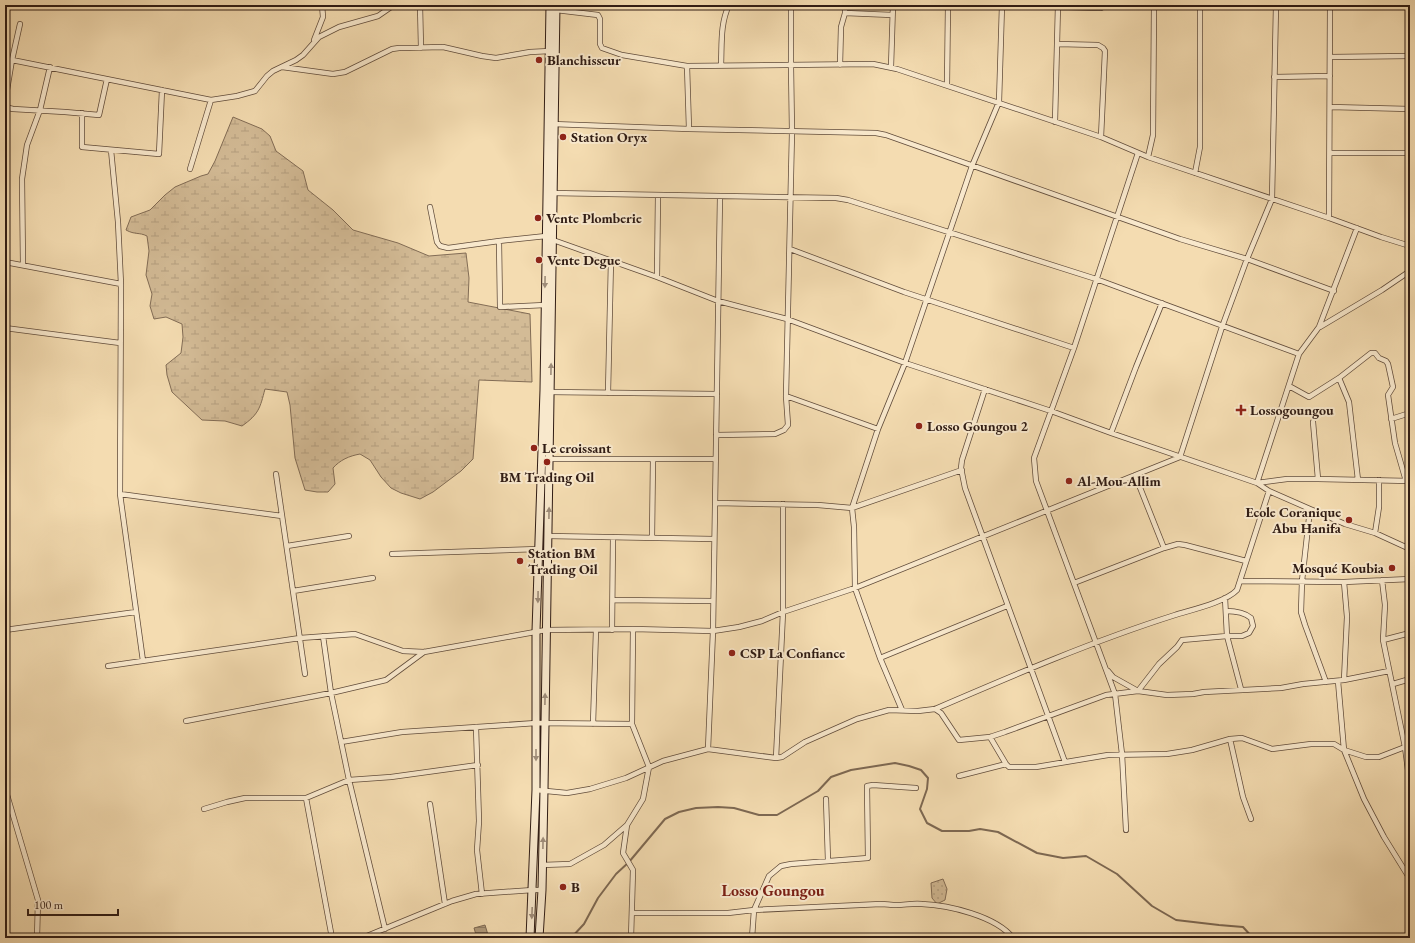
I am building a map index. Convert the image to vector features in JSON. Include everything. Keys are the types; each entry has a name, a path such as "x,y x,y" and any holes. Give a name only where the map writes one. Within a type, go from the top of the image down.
{"main road":[{"path":"530,938 536,790 536,631 541,459 547,391 553,240 550,193 550,5"},
{"path":"551,124 556,8"},
{"path":"539,938 542,890 549,460 545,305 546,236 550,193"}],"street":[{"path":"313,43 323,17 322,5"},
{"path":"12,60 210,100 252,93 259,88 267,76 273,71 303,55 319,37 328,32 378,16 394,5"},
{"path":"420,5 421,48"},
{"path":"721,65 722,29 729,5"},
{"path":"716,435 772,434 780,432 788,425 786,396 792,132 792,5"},
{"path":"840,64 841,27 845,5"},
{"path":"890,67 892,5"},
{"path":"947,85 948,5"},
{"path":"902,710 880,658 855,588 852,508 878,429 905,363 972,166 999,102 1002,5"},
{"path":"1055,122 1058,6 1101,8 1101,5"},
{"path":"1148,157 1153,135 1154,5"},
{"path":"1195,173 1200,148 1200,5"},
{"path":"1180,457 1222,327 1247,259 1272,199 1276,5"},
{"path":"1329,218 1330,5"},
{"path":"556,8 599,16 600,44 604,50 622,55 687,66 873,64 890,67 1101,137 1148,157 1410,246"},
{"path":"844,14 892,15"},
{"path":"5,102 20,24"},
{"path":"1058,44 1098,45 1105,51 1101,137"},
{"path":"282,66 333,74 345,72 392,49 434,47 447,48 496,58 530,52 550,51"},
{"path":"1330,56 1410,56"},
{"path":"687,66 689,129"},
{"path":"23,265 22,179 27,145 40,110 50,68"},
{"path":"1274,77 1330,76"},
{"path":"5,107 13,109 98,115 107,79"},
{"path":"82,114 82,147 159,154 162,90"},
{"path":"190,168 210,100"},
{"path":"1330,107 1410,109"},
{"path":"551,124 792,132 876,133 886,135 1203,247 1247,259 1334,290"},
{"path":"111,150 118,222 121,284 120,494 143,661"},
{"path":"1126,830 1122,754 1115,694 1036,481 1034,458 1074,348 1138,153"},
{"path":"1330,153 1410,153"},
{"path":"550,193 836,198 848,200 1096,279 1222,327 1299,354"},
{"path":"658,195 658,276"},
{"path":"708,749 713,631 720,196"},
{"path":"430,207 437,242 440,246 448,248 459,247 546,236 553,240 658,276 718,300 788,319 905,363 1051,411 1257,483 1310,509 1410,549"},
{"path":"1257,483 1299,354 1319,327 1357,228"},
{"path":"499,241 500,307 545,305"},
{"path":"790,249 897,289 1074,348"},
{"path":"608,393 611,260"},
{"path":"5,262 121,284"},
{"path":"1319,327 1382,290 1410,271"},
{"path":"1111,433 1162,303"},
{"path":"5,328 120,343"},
{"path":"1257,483 1287,479 1408,481 1395,444 1388,395 1393,388 1393,384 1386,361 1379,358 1375,353 1371,353 1339,378 1309,397 1289,386"},
{"path":"1339,378 1349,402 1358,480"},
{"path":"985,389 964,450 962,470 965,488 1065,762"},
{"path":"547,391 716,394"},
{"path":"786,396 878,429"},
{"path":"1391,419 1410,413"},
{"path":"1313,422 1318,479"},
{"path":"108,666 300,638 355,634 403,651 424,652 546,630 633,629 713,631 739,627 762,621 783,612 855,588 1180,457"},
{"path":"541,459 716,459"},
{"path":"652,538 653,459"},
{"path":"715,503 783,504 852,508 962,470"},
{"path":"276,474 305,674"},
{"path":"1135,475 1164,548"},
{"path":"1375,534 1379,507 1379,480"},
{"path":"536,790 566,792 590,789 626,778 663,761 708,749 776,758 782,757 806,742 857,719 889,710 934,709 1030,668 1149,623 1225,598 1237,590 1269,490"},
{"path":"120,494 282,516"},
{"path":"776,758 783,612 783,504"},
{"path":"1310,509 1302,581 1301,612 1326,682"},
{"path":"287,546 349,536"},
{"path":"548,536 714,540"},
{"path":"612,630 613,537"},
{"path":"1074,583 1178,544 1246,561"},
{"path":"392,554 539,549"},
{"path":"293,591 373,578"},
{"path":"1240,581 1344,582 1410,579"},
{"path":"1382,580 1385,605 1383,640 1405,747 1410,786"},
{"path":"1344,582 1347,617 1344,680"},
{"path":"1225,598 1227,636 1242,690"},
{"path":"613,600 713,601"},
{"path":"880,658 1007,606"},
{"path":"934,709 941,713 959,740 990,737 1022,727 1047,716 1106,696 1138,691 1159,664 1177,647 1182,640 1246,635 1252,628 1253,622 1251,618 1244,613 1226,611"},
{"path":"5,630 136,612"},
{"path":"542,865 570,864 604,845 627,825 642,799 649,767 632,724 633,629"},
{"path":"593,724 596,630"},
{"path":"1383,640 1410,633"},
{"path":"323,636 331,693 349,780 385,929"},
{"path":"186,721 331,693 386,680 424,652"},
{"path":"1106,668 1112,677 1138,691 1167,696 1281,688 1338,681 1389,671"},
{"path":"1393,684 1410,679"},
{"path":"1338,681 1344,750 1367,805 1384,837 1410,879"},
{"path":"341,742 402,732 536,723 632,724"},
{"path":"476,727 479,821 477,850 482,894"},
{"path":"990,737 1006,764 1009,767 1021,768 1036,767 1108,755 1173,753 1192,750 1230,739 1242,738 1272,749 1311,744 1334,744 1344,750 1366,757 1379,757 1405,747"},
{"path":"1230,739 1243,797 1251,818"},
{"path":"959,776 1006,764"},
{"path":"204,810 227,802 245,798 306,798 349,780 391,777 478,765"},
{"path":"752,938 754,910 769,876 774,871 781,866 791,864 868,858 867,786 873,785 916,788"},
{"path":"5,788 38,900 37,938"},
{"path":"306,798 332,938"},
{"path":"826,799 828,861"},
{"path":"430,804 445,904"},
{"path":"627,825 623,853 633,870 632,938"},
{"path":"362,938 445,904 470,896 542,890"},
{"path":"632,913 728,913 754,910 881,904 922,904 976,914 1008,932 1013,938"}],"green space":[{"path":"233,117 262,129 270,136 276,151 303,171 308,190 333,210 353,230 398,243 429,256 466,253 469,278 468,302 530,314 532,382 479,380 473,459 461,471 433,492 420,499 391,488 381,477 370,460 360,454 345,459 333,468 335,484 328,492 305,490 295,458 290,405 287,392 265,389 258,410 252,418 242,426 225,421 202,420 172,392 166,365 181,353 183,337 182,324 166,317 154,319 150,306 152,294 146,275 149,251 147,236 126,230 131,217 150,210 175,187 208,174"},
{"path":"943,879 947,889 945,900 937,904 932,898 931,883"}],"shaded area":[{"path":"485,925 489,938 477,938 474,928"}],"waterway":[{"path":"571,938 584,924 598,898 616,874 629,862 665,819 679,812 696,808 718,807 734,808 759,815 777,815 818,791 831,777 851,770 895,763 921,770 928,778 927,789 920,809 927,823 942,831 969,831 980,829 998,832 1037,853 1063,858 1086,856 1117,874 1152,906 1176,920 1243,927 1253,938"}],"place":[{"name":"Blanchisseur","path":"539,60"},
{"name":"Station Oryx","path":"563,137"},
{"name":"Vente Plomberie","path":"538,218"},
{"name":"Vente Degue","path":"539,260"},
{"name":"Lossogoungou","path":"1241,410"},
{"name":"Losso Goungou 2","path":"919,426"},
{"name":"Le croissant","path":"534,448"},
{"name":"BM Trading Oil","path":"547,462"},
{"name":"Al-Mou-Allim","path":"1069,481"},
{"name":"Ecole Coranique Abu Hanifa","path":"1349,520"},
{"name":"Station BM Trading Oil","path":"520,561"},
{"name":"Mosqué Koubia","path":"1392,568"},
{"name":"CSP La Confiance","path":"732,653"},
{"name":"B","path":"563,887"}],"district":[{"name":"Losso Goungou","path":"773,890"}]}
